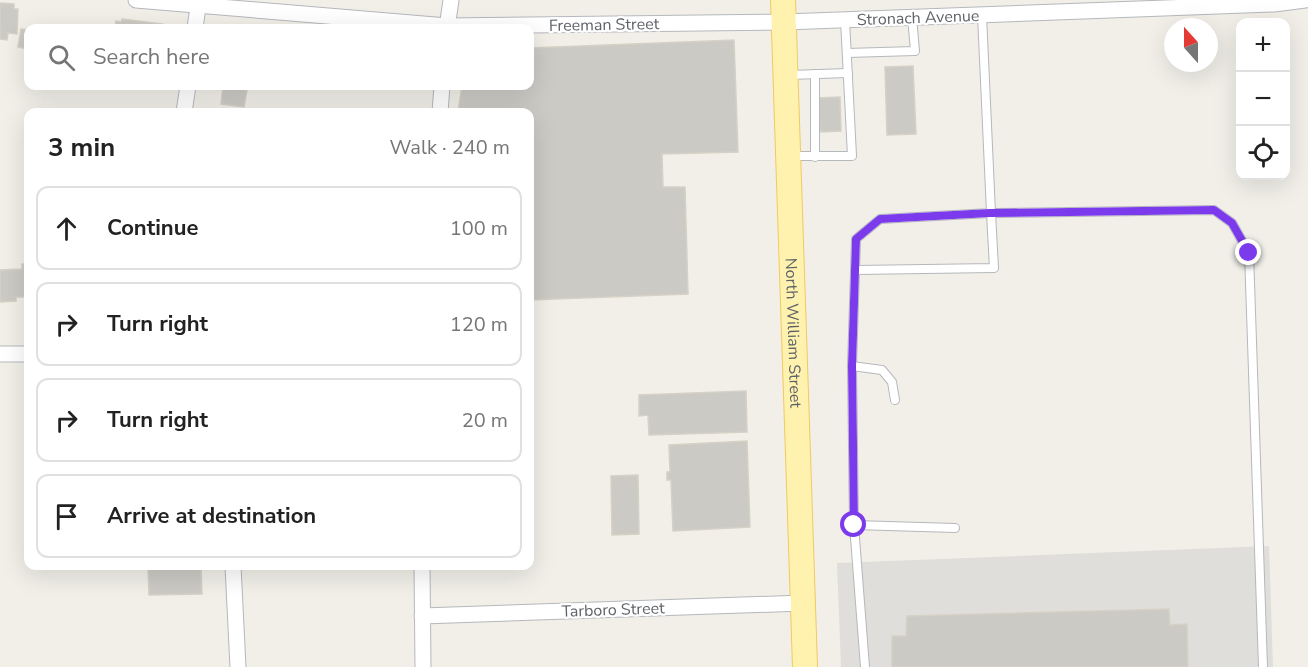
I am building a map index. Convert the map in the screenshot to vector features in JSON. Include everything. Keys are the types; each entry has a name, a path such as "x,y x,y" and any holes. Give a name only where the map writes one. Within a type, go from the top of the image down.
{"main road":[{"name":"North William Street","path":"783,11 805,667"}],"street":[{"name":"Freeman Street","path":"136,0 199,2 417,24"},
{"path":"448,24 452,0"},
{"name":"Stronach Avenue","path":"783,11 845,20 1274,4 1305,0"},
{"path":"196,24 199,2"},
{"name":"Freeman Street","path":"510,24 783,11"},
{"path":"185,108 187,90"},
{"path":"440,108 442,90"},
{"path":"0,354 24,354"},
{"path":"233,570 238,667"},
{"path":"422,570 423,667"},
{"name":"Tarboro Street","path":"422,616 803,603"}],"lane":[{"path":"856,270 994,268 982,15"},
{"path":"847,53 915,51 912,17"},
{"path":"789,156 852,156 845,20"},
{"path":"815,74 816,157"},
{"path":"786,75 848,74"},
{"path":"865,667 854,525 852,366 856,239 880,219 990,213 1214,210 1232,223 1249,253 1263,667"},
{"path":"852,366 882,370 892,382 895,400"},
{"path":"854,525 955,528"}],"shaded area":[{"path":"1269,546 1273,667 841,667 837,563"}],"building":[{"path":"0,3 14,4 14,9 18,9 17,34 8,33 7,40 0,39"},
{"path":"122,19 163,24 116,24 116,21 121,22"},
{"path":"21,29 24,29 24,48 18,47"},
{"path":"734,40 738,152 662,154 663,187 685,187 688,294 534,300 534,108 459,108 461,90 534,90 534,48"},
{"path":"913,66 916,134 887,135 885,67"},
{"path":"223,90 247,90 244,107 221,104"},
{"path":"840,97 841,131 820,132 818,98"},
{"path":"22,264 24,264 24,297 16,297 16,301 0,302 0,270 22,269"},
{"path":"746,391 747,432 649,435 648,415 639,416 639,395"},
{"path":"747,441 750,527 673,531 671,480 667,480 667,472 670,472 669,445"},
{"path":"638,475 639,534 612,535 611,476"},
{"path":"148,570 201,570 202,594 149,595"},
{"path":"1169,609 1170,625 1187,624 1188,667 892,667 892,636 906,636 907,616"}],"route":[{"path":"854,525 852,366 856,239 880,219 990,213 1214,210 1232,223 1249,253"}]}
